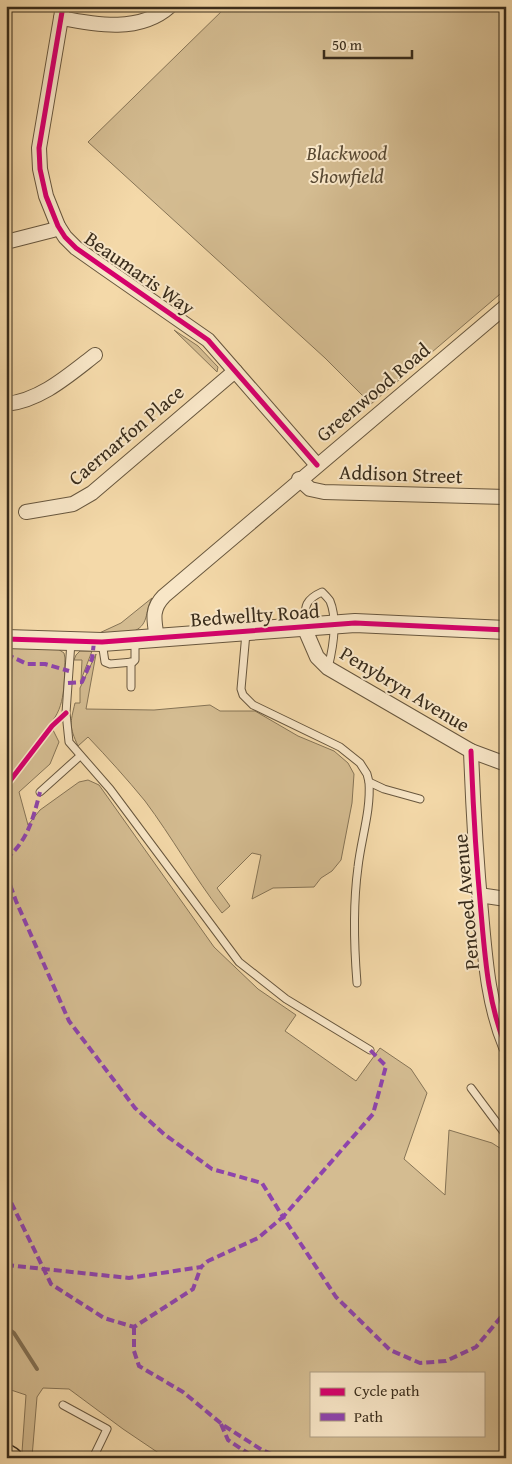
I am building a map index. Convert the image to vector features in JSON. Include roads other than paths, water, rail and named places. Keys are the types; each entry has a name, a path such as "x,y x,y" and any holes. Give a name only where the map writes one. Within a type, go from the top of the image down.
{"main road":[{"path":"6,1455 11,1458"}],"street":[{"path":"62,12 98,24 122,25 143,21 161,14 170,6"},
{"name":"Beaumaris Way","path":"62,12 39,148 40,169 46,196 58,226 76,248 202,334 317,465"},
{"path":"6,242 53,230 58,226"},
{"name":"Greenwood Road","path":"156,638 154,612 156,603 299,479 506,306"},
{"path":"6,404 29,399 48,389 95,355"},
{"name":"Caernarfon Place","path":"31,508 73,504 92,493 235,371"},
{"name":"Addison Street","path":"299,479 310,489 324,492 506,496"},
{"name":"Bedwellty Road","path":"6,639 102,642 355,623 506,630"},
{"name":"Penybryn Avenue","path":"304,627 317,656 328,668 470,751 506,764"},
{"name":"Pencoed Avenue","path":"470,751 479,895 488,979 500,1013 506,1047"},
{"path":"479,895 506,898"}],"lane":[{"path":"304,627 304,607 312,597 322,592 330,601 334,624 333,646 328,668"},
{"path":"246,630 247,637 241,682 242,695 253,705 340,746 360,763 367,774 370,792 358,867 355,932 357,983"},
{"path":"102,642 105,662 110,664 136,660 135,640"},
{"path":"71,642 66,713 69,742 116,796 239,962 286,999 370,1050"},
{"path":"131,662 131,687"},
{"path":"40,792 80,756"},
{"path":"369,782 384,789 420,799"},
{"path":"471,1088 506,1135"},
{"path":"63,1405 107,1429 93,1458"}],"waterway":[{"path":"6,1327 14,1333 37,1369"}],"park label":[{"name":"Blackwood Showfield","path":"347,164"}]}
